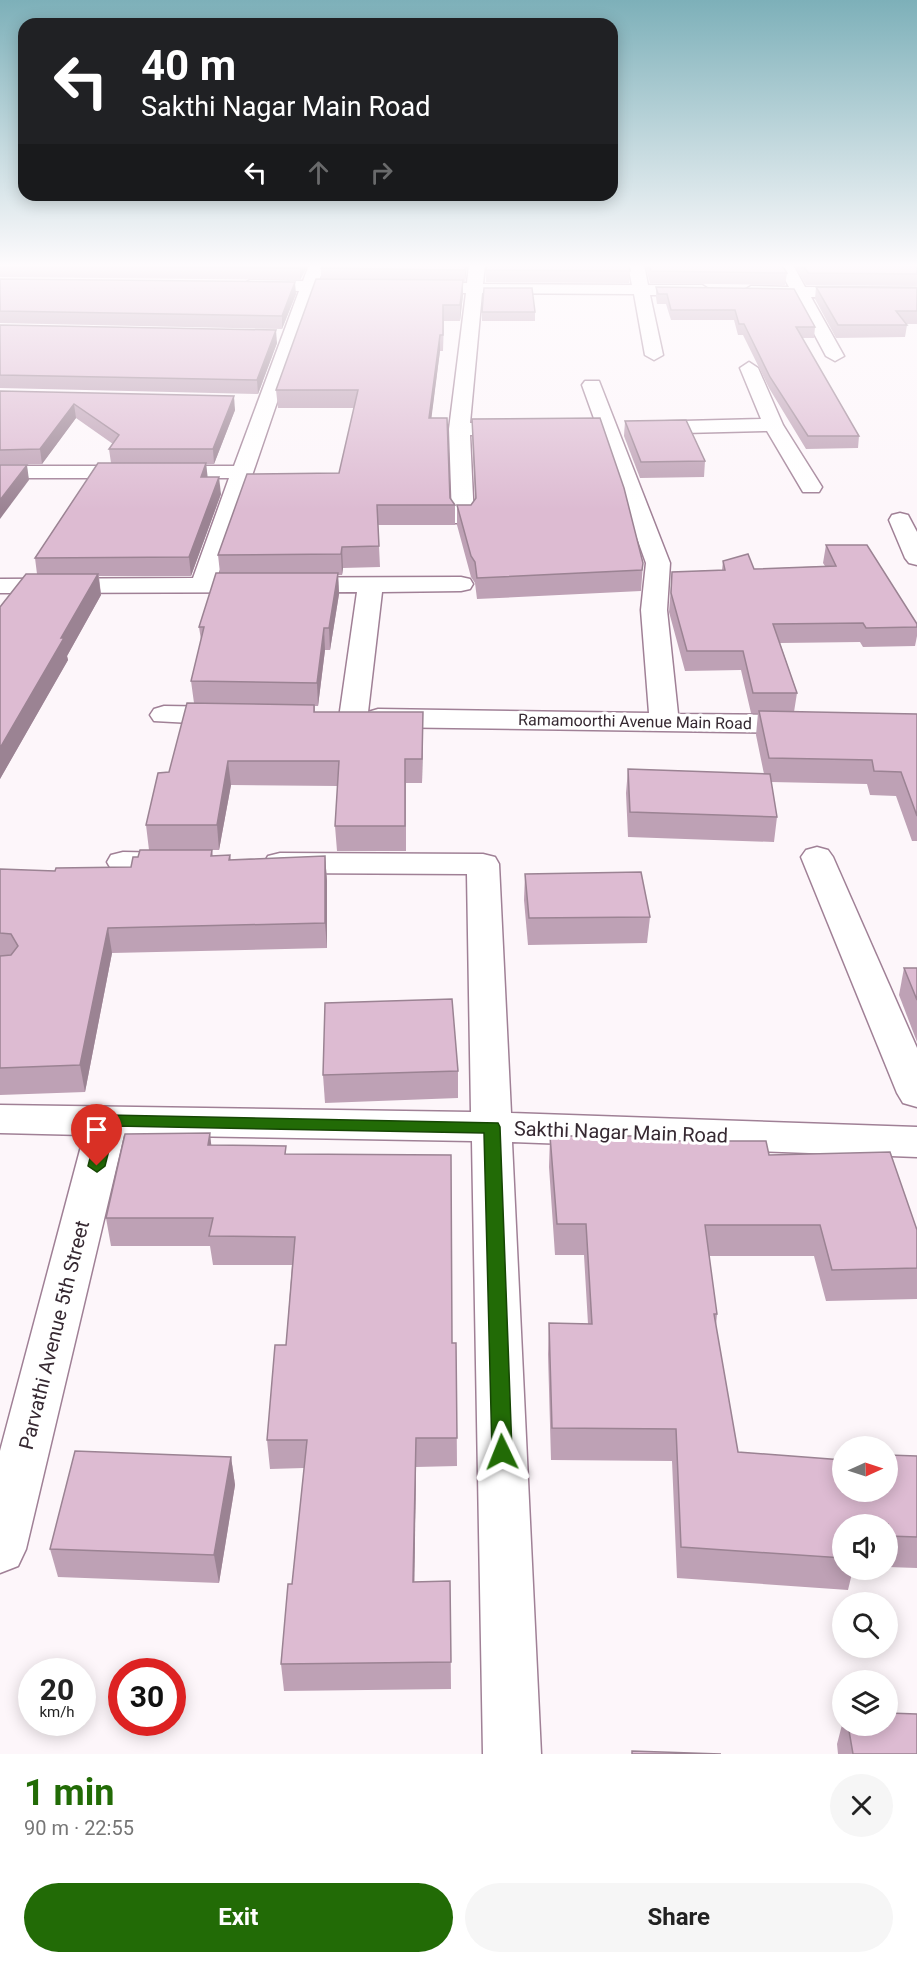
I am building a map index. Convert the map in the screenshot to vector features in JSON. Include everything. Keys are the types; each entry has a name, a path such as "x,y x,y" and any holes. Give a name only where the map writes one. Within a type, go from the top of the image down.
{"street":[{"path":"202,586 287,347"},
{"path":"463,518 459,429 468,347"},
{"path":"652,347 654,355"},
{"path":"830,347 835,356"},
{"path":"749,368 773,425 811,487"},
{"path":"592,385 597,428 658,563 654,610 664,722"},
{"path":"244,402 267,402"},
{"path":"597,428 773,425"},
{"path":"459,429 539,429"},
{"path":"3,472 243,472"},
{"path":"900,520 917,558"},
{"path":"9,593 202,586 461,584"},
{"name":"Ramamoorthi Avenue Main Road","path":"370,586 341,717 833,724"},
{"path":"164,715 258,716"},
{"path":"817,857 917,1092"},
{"path":"123,862 204,863"},
{"path":"251,863 483,864 512,1754"},
{"name":"Sakthi Nagar Main Road","path":"0,1119 492,1127 917,1142"},
{"name":"Parvathi Avenue 5th Street","path":"0,1549 108,1120"}],"building":[{"path":"0,347 270,347 257,380 0,375"},
{"path":"292,347 438,347 429,418 447,418 450,498 455,505 377,505 379,546 342,547 341,554 218,555 247,474 339,473 358,390 276,390"},
{"path":"755,347 807,347 859,436 808,436 770,377"},
{"path":"0,391 234,396 213,449 109,449 119,435 74,404 40,449 0,450"},
{"path":"600,418 624,488 643,563 642,570 477,578 475,562 471,556 457,505 471,505 476,498 472,419"},
{"path":"686,420 705,461 641,462 625,421"},
{"path":"98,463 206,463 201,477 219,477 189,557 35,558"},
{"path":"0,465 27,465 0,500"},
{"path":"826,545 867,545 917,627 866,628 863,623 773,624 797,693 753,693 743,651 687,651 671,593 672,572 725,570 723,561 748,554 754,569 836,566"},
{"path":"216,573 338,573 329,628 324,628 317,683 191,681 204,627 199,627"},
{"path":"26,574 98,574 0,748 0,607"},
{"path":"187,703 314,705 314,712 423,712 422,759 405,759 405,826 335,826 339,761 228,761 217,825 146,825 158,773 169,772"},
{"path":"759,711 917,714 917,816 901,772 874,771 872,760 769,758"},
{"path":"628,769 770,774 777,817 630,812"},
{"path":"140,850 212,850 211,856 230,855 229,860 325,856 325,923 108,928 80,1065 0,1068 0,956 11,955 18,946 11,934 0,933 0,869 55,871 56,868 131,867 133,857 138,857"},
{"path":"641,872 650,917 529,918 525,874"},
{"path":"904,968 917,968 917,1000"},
{"path":"452,999 458,1071 323,1075 325,1003"},
{"path":"210,1133 208,1145 286,1146 285,1154 451,1155 452,1343 456,1343 457,1438 416,1438 413,1582 450,1581 451,1662 281,1664 288,1584 292,1584 307,1440 267,1440 275,1345 286,1345 295,1237 209,1236 213,1218 106,1218 125,1134"},
{"path":"550,1136 665,1136 666,1141 766,1141 769,1155 890,1152 917,1230 917,1268 832,1270 820,1225 705,1225 717,1314 714,1314 738,1452 832,1459 832,1502 898,1502 898,1455 917,1456 917,1537 898,1536 898,1514 832,1514 832,1557 681,1547 676,1429 552,1428 549,1323 592,1324 586,1224 557,1224"},
{"path":"75,1451 231,1457 214,1555 50,1549"},
{"path":"898,1713 917,1714 917,1754 853,1754 850,1736 898,1736"},
{"path":"632,1751 721,1754 632,1754"}],"route":[{"path":"97,1166 108,1120 492,1127 502,1452"}]}
